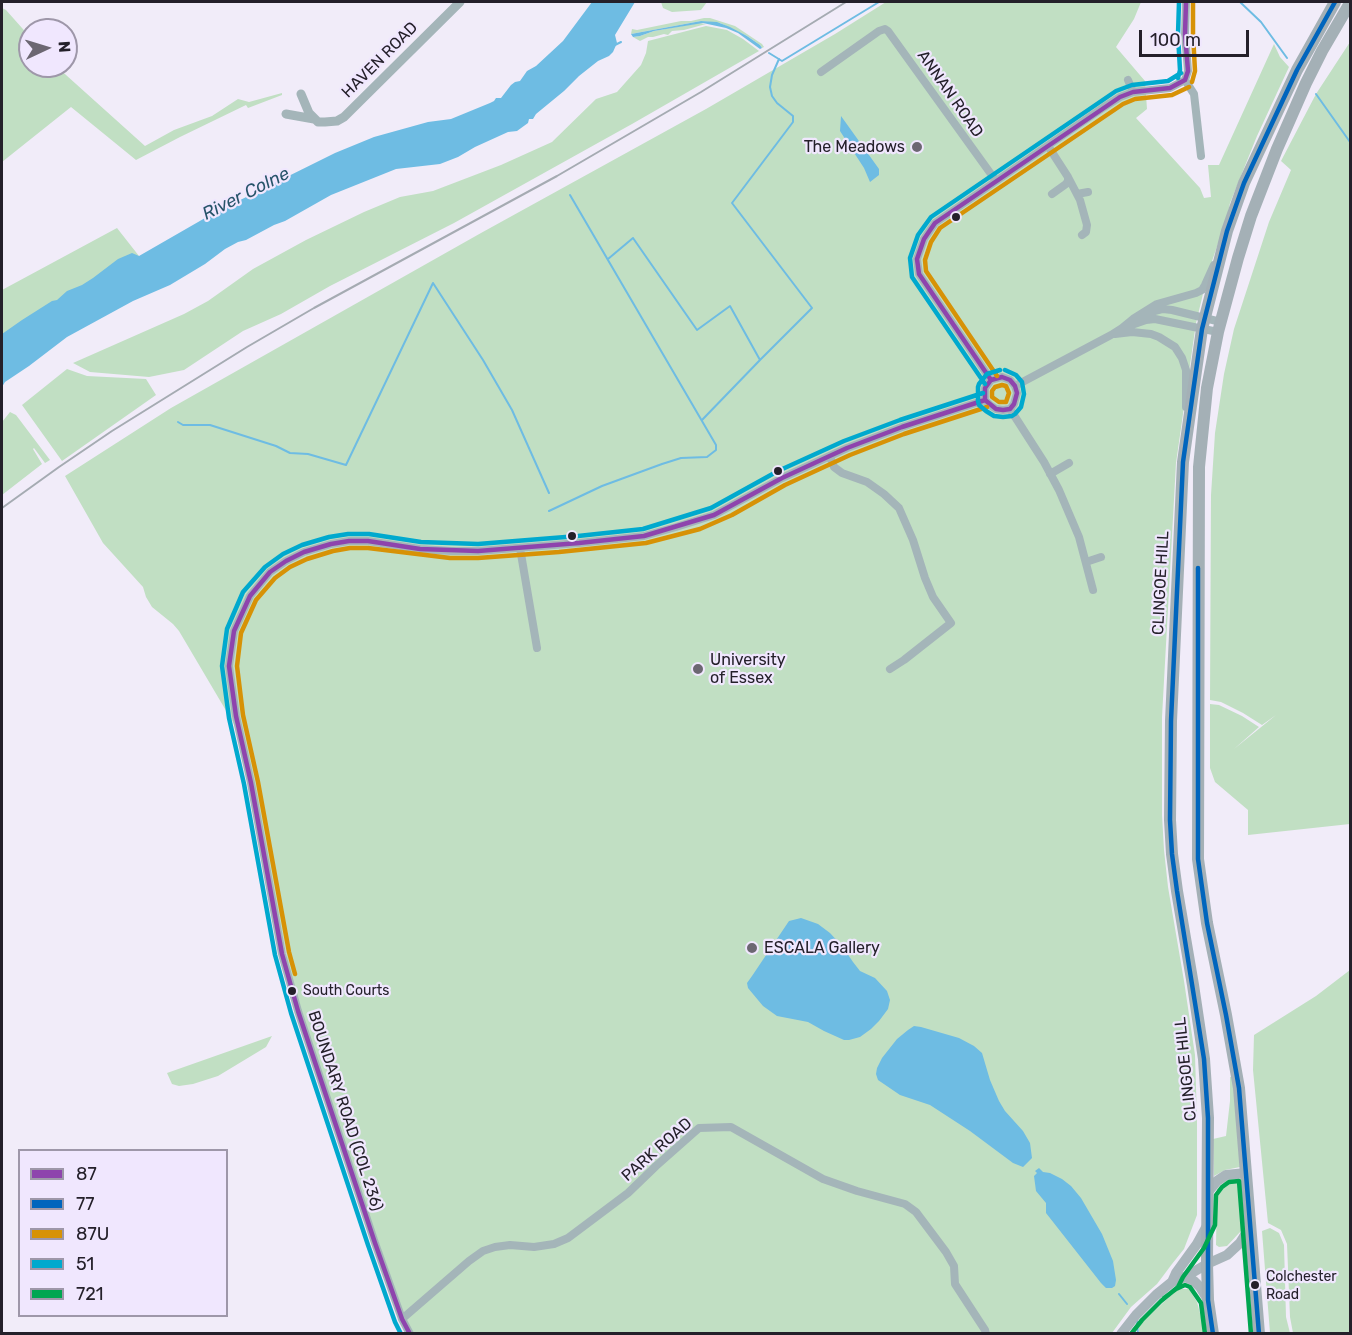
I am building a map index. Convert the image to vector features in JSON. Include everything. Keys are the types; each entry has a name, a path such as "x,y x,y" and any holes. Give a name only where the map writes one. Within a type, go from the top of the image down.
{"main road":[{"name":"CLINGOE HILL","path":"1213,1334 1208,1299 1208,1118 1204,1059 1177,891 1170,820 1171,721 1183,462 1203,323 1227,231 1248,172 1297,70 1335,2"},
{"name":"CLINGOE HILL","path":"1259,1334 1238,1078 1210,940 1198,859 1199,467 1207,388 1219,327 1238,258 1263,182 1277,149 1313,69 1350,3"},
{"path":"1208,1192 1217,1181 1226,1175 1246,1173"},
{"path":"1172,1282 1208,1224"},
{"path":"1121,1334 1156,1295 1172,1282 1234,1250 1250,1227"},
{"path":"1185,1277 1194,1281 1208,1299"}],"street":[{"name":"HAVEN ROAD","path":"286,114 315,119 318,122 337,121 344,117 460,2"},
{"path":"991,380 944,318 919,274 917,259 924,239 935,223 1104,106 1133,92 1170,88 1185,80 1188,71 1184,18 1186,2"},
{"name":"ANNAN ROAD","path":"821,72 885,29 996,181"},
{"path":"1128,80 1133,92"},
{"path":"1185,80 1194,94 1201,156"},
{"path":"301,94 309,113 315,119"},
{"path":"1048,146 1077,194 1087,225 1082,235"},
{"path":"1052,194 1066,184 1068,177"},
{"path":"1077,194 1088,192"},
{"path":"1016,386 1111,335 1157,304 1190,296 1202,290 1227,231"},
{"path":"1133,319 1163,309 1172,310 1219,327"},
{"path":"1122,328 1155,319 1203,323"},
{"path":"1111,335 1132,332 1151,334 1175,347 1182,358 1187,378 1183,462"},
{"path":"1002,377 1010,380 1016,386 1017,398 1010,408 996,409 985,400 985,388 991,380 1002,377"},
{"name":"BOUNDARY ROAD (COL 236)","path":"410,1334 402,1319 375,1243 309,1047 282,954 251,783 236,716 229,666 234,631 250,596 270,572 286,561 304,552 349,541 451,551 520,548 644,536 697,522 728,508 782,478 830,457 902,427 985,400"},
{"path":"1010,408 1059,490 1074,525 1093,590"},
{"path":"830,457 834,467 842,473 867,482 899,508 909,528 933,597 951,623 890,669"},
{"path":"1050,474 1069,464"},
{"path":"520,548 537,648"},
{"path":"1086,562 1101,557"},
{"name":"PARK ROAD","path":"402,1319 483,1251 510,1245 534,1247 554,1244 568,1238 628,1193 699,1128 731,1127 823,1179 905,1204 916,1212 946,1252 954,1266 955,1284 986,1330 986,1334"}],"green space":[{"path":"661,2 707,2 701,10 672,12 663,8"},
{"name":"University of Essex","path":"886,2 1141,2 1134,19 1116,47 1145,81 1147,109 1136,118 1200,188 1204,198 1211,197 1208,165 1219,165 1274,44 1280,57 1289,67 1257,136 1230,203 1208,273 1196,323 1176,463 1162,717 1162,815 1168,887 1195,1055 1197,1215 1184,1249 1157,1284 1131,1307 1112,1333 410,1333 298,1011 241,736 179,631 152,607 143,587 103,543 65,476 171,408 706,109"},
{"path":"2,8 18,24 18,78 69,78 145,146 174,130 212,116 238,99 249,102 282,93 282,95 248,108 246,105 136,160 71,107 2,162"},
{"path":"704,18 735,26 764,47 762,48 747,36 720,23 701,21 631,34 632,29"},
{"path":"699,23 706,24 672,31 668,35 648,37 640,41 633,37 654,31"},
{"path":"706,26 727,30 759,51 454,223 330,286 281,314 243,331 184,370 149,377 90,372 73,363 184,314 208,301 253,269 364,212 400,197 433,191 501,165 552,142 596,99 617,92 641,65 648,41"},
{"path":"1350,42 1350,824 1248,835 1248,810 1215,782 1210,768 1210,704 1219,705 1259,727 1234,749 1276,715 1262,725 1221,702 1210,700 1211,495 1215,433 1234,329 1269,222 1291,170 1281,161 1316,94"},
{"path":"117,228 139,256 2,353 2,290"},
{"path":"67,369 87,376 146,379 156,395 62,461 22,405"},
{"path":"10,412 16,415 50,460 45,463 34,448 42,464 2,495 2,422"},
{"path":"1350,970 1350,1333 1293,1333 1290,1317 1287,1244 1281,1230 1268,1223 1253,1070 1254,1035 1316,996"},
{"path":"272,1036 266,1047 218,1076 179,1086 172,1084 167,1073"},
{"path":"1230,1077 1233,1077 1240,1167 1225,1170 1214,1176 1213,1139 1226,1136"},
{"path":"1226,1180 1237,1180 1241,1185 1243,1223 1241,1231 1227,1246 1219,1247 1216,1245 1217,1189"},
{"path":"1270,1228 1279,1233 1284,1245 1286,1317 1290,1333 1270,1333 1262,1231"},
{"path":"1178,1289 1189,1289 1197,1302 1203,1333 1139,1333 1139,1325"}],"water":[{"path":"592,2 635,2 615,35 617,43 613,52 579,76 517,131 508,132 440,164 396,169 331,195 285,221 225,249 170,285 133,301 67,337 5,382 2,387 2,334 22,320 57,300 67,291 82,285 118,259 132,253 139,256 212,214 335,153 374,137 428,122 451,119 490,103 496,98 501,98 511,85 520,81 527,71 536,66 563,41"},
{"path":"701,21 717,22 730,27 747,36 762,48 760,49 738,33 703,23 654,31 640,36 633,37 631,34"},
{"path":"841,116 879,169 879,175 870,182 864,168 840,131"},
{"path":"801,918 818,924 830,933 860,971 875,978 887,991 890,1000 888,1009 871,1029 860,1037 844,1040 808,1022 777,1016 763,1006 748,988 747,983 789,921"},
{"path":"914,1026 959,1038 982,1053 999,1101 1030,1143 1032,1158 1023,1167 1013,1163 930,1105 900,1095 878,1080 877,1068 882,1058 897,1039"},
{"path":"1039,1168 1043,1172 1062,1179 1081,1198 1102,1234 1113,1261 1116,1280 1112,1288 1106,1288 1101,1283 1046,1213 1046,1203 1036,1191 1034,1176 1037,1173 1035,1171"}],"waterway":[{"path":"769,53 782,61 879,2"},
{"path":"1240,2 1261,22 1287,58"},
{"path":"613,46 621,42"},
{"path":"608,259 633,238 697,330 730,306 760,360 812,308 732,203 793,122 793,116 772,96 770,87 772,75 779,59"},
{"path":"1316,94 1350,142"},
{"path":"549,511 602,486 662,464 681,458 707,457 716,450 716,445 570,195"},
{"path":"178,422 183,425 210,425 276,446 290,453 308,454 346,465 433,283 512,410 549,493"},
{"path":"702,420 760,360"},
{"path":"1119,1294 1127,1304"},
{"path":"1137,1321 1138,1334"}],"railway":[{"path":"2,508 112,431 247,347 557,176 701,92 846,2"}],"transit line":[{"name":"51","path":"1178,78 1180,70 1179,2"},
{"name":"87","path":"1185,80 1188,71 1185,34 1186,2"},
{"name":"87U","path":"1192,82 1195,71 1193,2"},
{"name":"77","path":"1213,1334 1208,1300 1208,1118 1204,1059 1177,891 1170,820 1171,721 1183,462 1202,329 1227,231 1244,183 1297,70 1335,2"},
{"name":"51","path":"985,384 912,277 910,258 918,235 931,217 1116,91 1132,85 1168,81 1181,73"},
{"name":"87","path":"991,380 919,274 917,259 924,239 935,223 1120,97 1133,92 1170,88 1185,80"},
{"name":"87U","path":"997,376 926,271 925,260 931,242 940,228 1123,104 1135,99 1172,95 1189,87"},
{"name":"51","path":"1000,370 987,374 979,384 978,401 986,411 994,416 1003,417 1015,414 1021,407 1024,394 1022,382 1016,375 1005,370"},
{"name":"87","path":"1002,377 1010,380 1017,393 1010,409 1003,410 996,409 985,400 985,388 991,380 1002,377"},
{"name":"87U","path":"1002,385 1006,386 1009,393 1006,402 999,402 992,397 995,387 1002,385"},
{"name":"51","path":"401,1334 368,1245 291,1013 275,955 244,784 229,718 222,666 227,629 243,592 265,567 283,554 302,545 348,534 369,534 421,542 478,544 643,529 711,508 778,471 844,441 983,393"},
{"name":"87","path":"410,1334 402,1319 375,1243 298,1011 282,954 251,783 236,716 229,666 234,631 250,596 270,572 286,561 304,552 349,541 368,541 420,549 478,551 644,536 714,515 782,478 847,448 985,400"},
{"name":"87U","path":"295,974 243,715 237,666 241,633 256,600 275,578 290,567 307,559 350,548 450,558 478,558 646,543 700,529 732,515 785,485 850,455 904,434 987,407"},
{"name":"77","path":"1198,568 1198,859 1207,923 1239,1088 1259,1334"},
{"name":"721","path":"1131,1334 1142,1320 1178,1287 1204,1248 1215,1225 1216,1195 1229,1182 1239,1181 1251,1334"},
{"name":"721","path":"1164,1298 1185,1285 1190,1287 1201,1303 1205,1334"}],"place":[{"name":"The Meadows","path":"917,147"},
{"name":"University of Essex","path":"698,669"},
{"name":"ESCALA Gallery","path":"752,948"},
{"name":"South Courts","path":"292,991"},
{"name":"Colchester Road","path":"1255,1285"}],"water label":[{"name":"River Colne","path":"246,194"}]}
